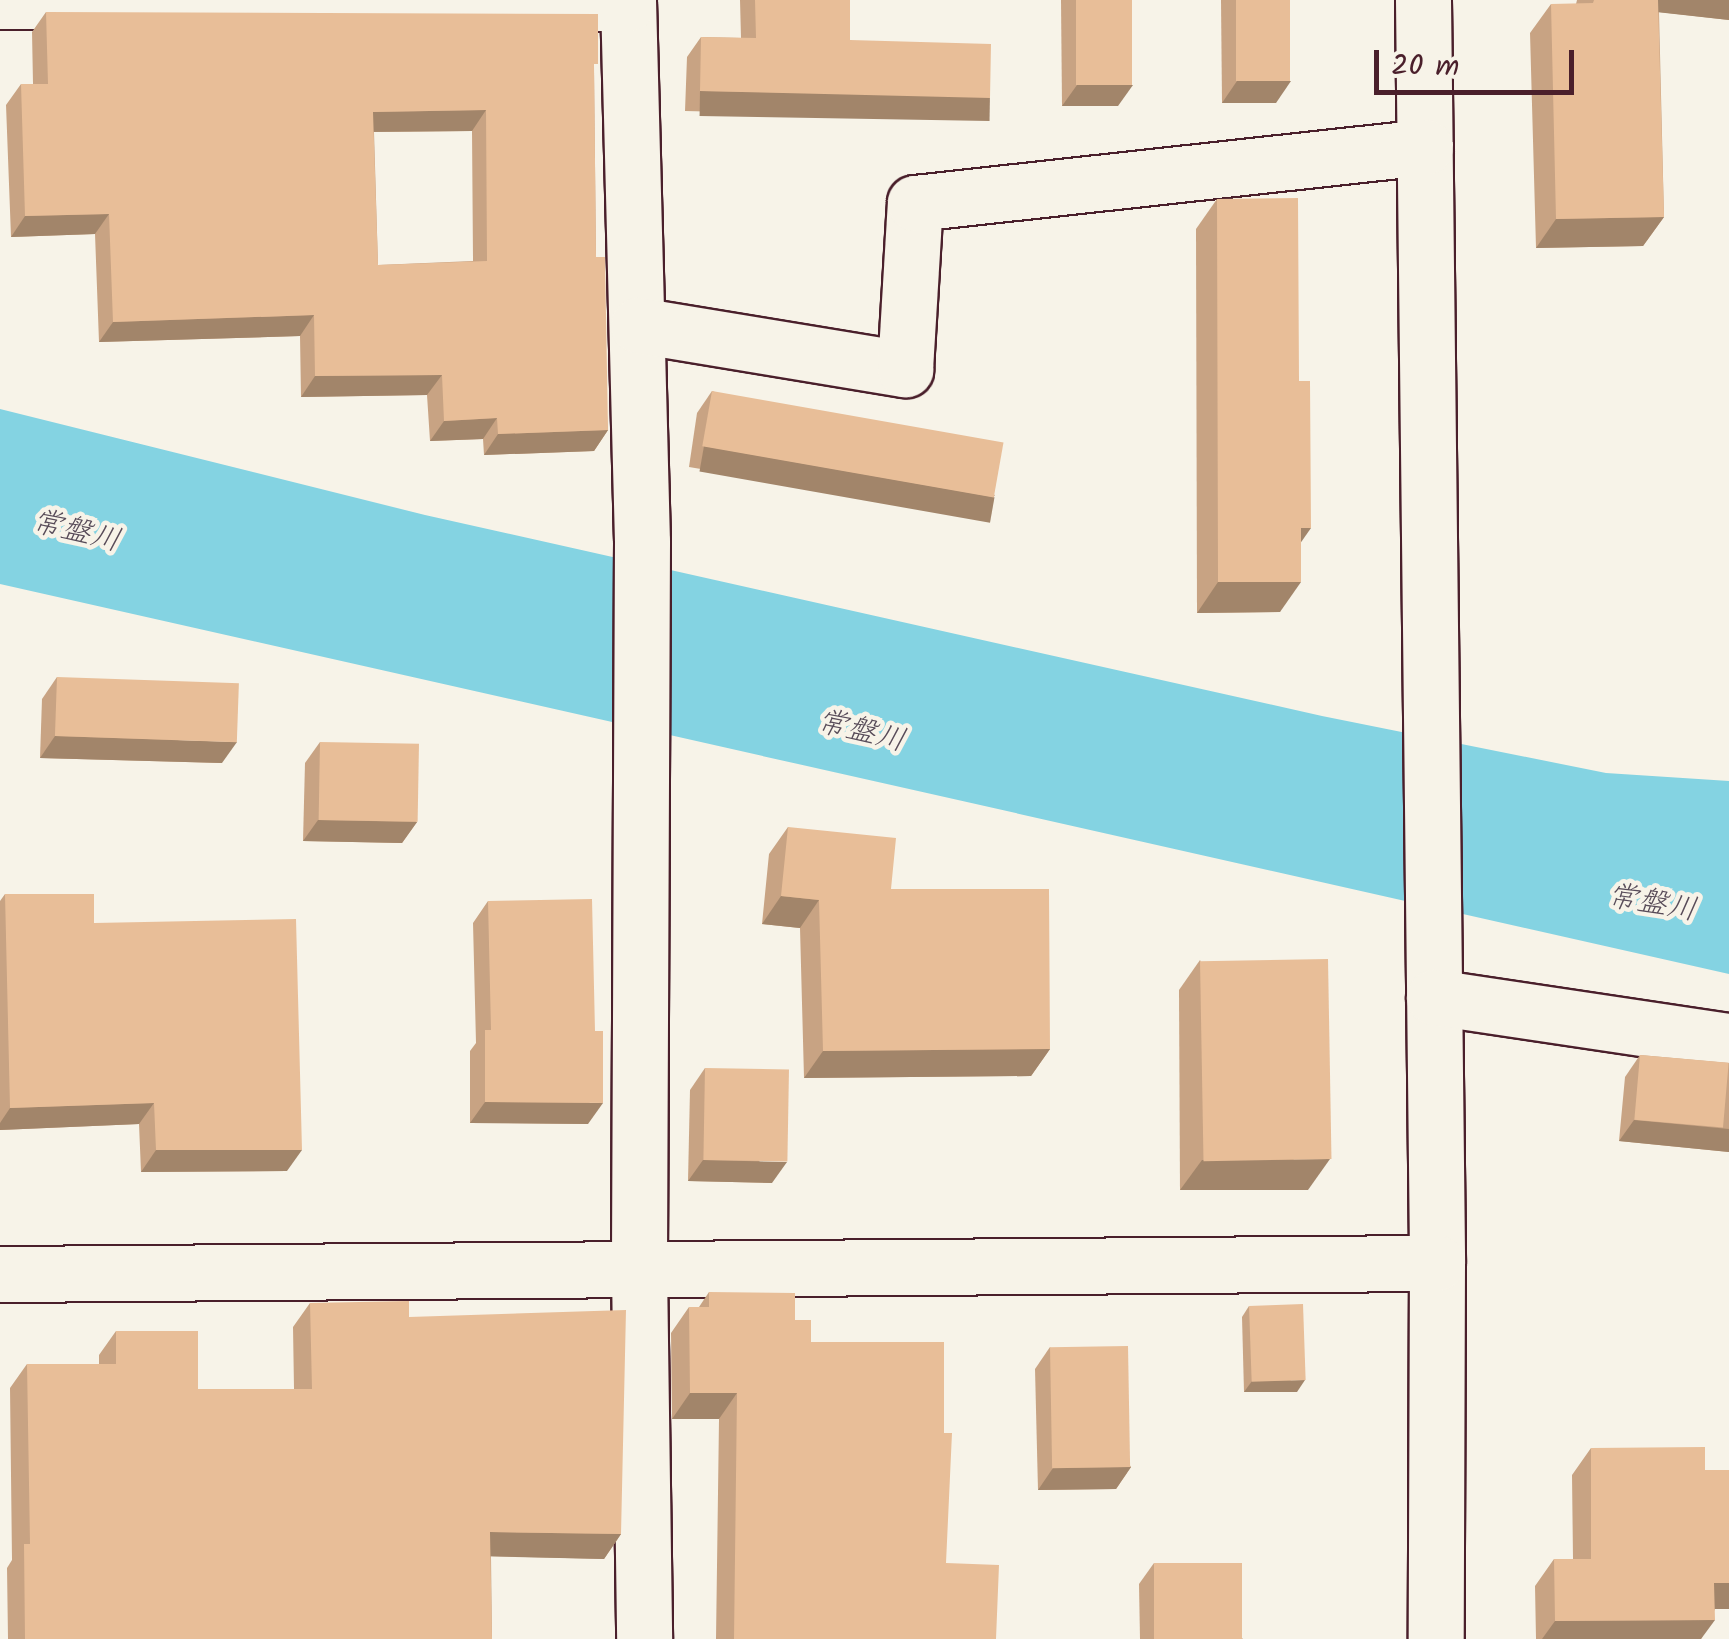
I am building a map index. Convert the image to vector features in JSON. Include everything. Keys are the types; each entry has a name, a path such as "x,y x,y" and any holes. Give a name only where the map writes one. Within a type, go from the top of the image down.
{"street":[{"path":"1422,0 1437,1263 1436,1639"},
{"path":"0,1 628,1 642,542 638,1270 644,1639"},
{"path":"638,324 905,369 915,203 1425,147"},
{"path":"1434,997 1729,1041"},
{"path":"0,1274 1437,1263"}],"water":[{"name":"常盤川","path":"0,409 425,515 1322,716 1606,773 1729,781 1729,974 0,584"}],"building":[{"path":"755,0 850,0 850,40 991,44 990,98 700,91 701,37 756,38"},
{"path":"1076,0 1132,0 1132,85 1076,85"},
{"path":"1236,0 1290,0 1290,81 1236,81"},
{"path":"1658,0 1664,217 1556,219 1551,4"},
{"path":"46,12 598,14 598,64 594,64 596,257 605,257 608,430 498,434 497,418 444,421 442,375 315,376 314,315 113,322 109,214 25,216 21,84 48,84","holes":["486,110 487,261 378,265 373,112"]},
{"path":"1298,198 1299,381 1310,381 1311,528 1301,528 1301,582 1218,582 1217,199"},
{"path":"712,391 1004,442 994,498 702,446"},
{"path":"57,677 239,683 237,742 55,736"},
{"path":"320,742 419,744 418,822 319,820"},
{"path":"788,827 896,838 891,889 1049,889 1050,1049 823,1051 819,900 781,896"},
{"path":"5,894 94,894 94,923 296,919 302,1150 156,1150 154,1103 10,1108"},
{"path":"592,899 595,1031 603,1031 603,1103 485,1102 485,1030 491,1030 488,901"},
{"path":"1328,959 1331,1159 1204,1161 1200,961"},
{"path":"1640,1055 1729,1063 1723,1128 1634,1120"},
{"path":"705,1068 789,1069 787,1161 703,1160"},
{"path":"709,1292 795,1293 795,1320 811,1320 811,1342 944,1342 944,1433 952,1433 946,1563 999,1565 996,1639 734,1639 737,1393 690,1393 689,1307 709,1307"},
{"path":"409,1301 409,1317 626,1310 621,1534 490,1532 492,1639 25,1639 24,1544 30,1544 27,1364 116,1364 116,1331 198,1331 198,1389 312,1389 310,1303"},
{"path":"1303,1304 1306,1380 1252,1382 1249,1306"},
{"path":"1128,1346 1130,1467 1052,1468 1050,1347"},
{"path":"1705,1447 1705,1470 1729,1470 1729,1583 1714,1583 1715,1620 1555,1621 1554,1559 1591,1559 1591,1448"},
{"path":"1154,1563 1242,1563 1242,1639 1154,1639"}]}
